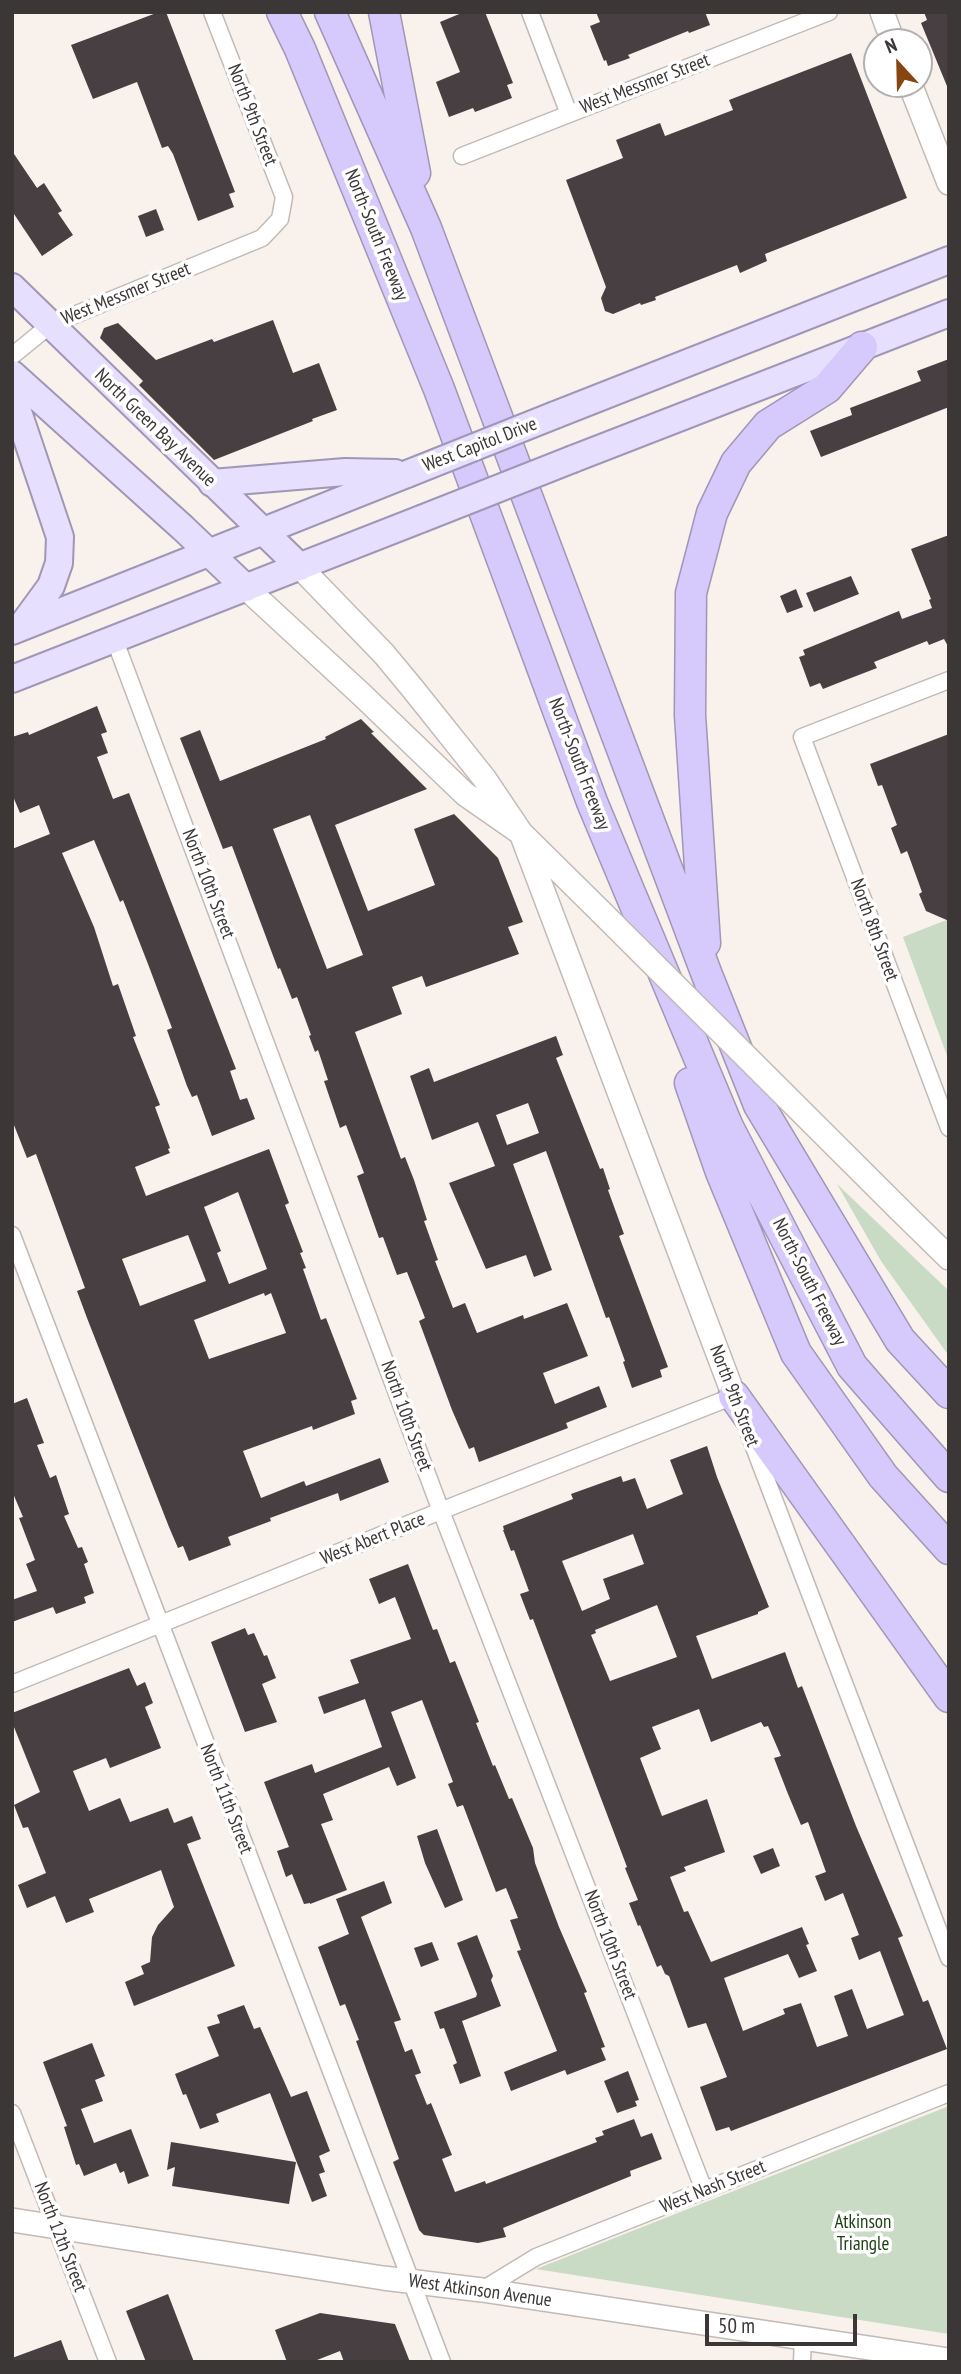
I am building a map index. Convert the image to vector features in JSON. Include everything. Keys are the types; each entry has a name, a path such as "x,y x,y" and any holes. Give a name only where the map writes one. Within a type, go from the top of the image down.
{"highway":[{"name":"North-South Freeway","path":"282,12 300,49 439,389 592,802 728,1127 852,1366 949,1477"},
{"path":"330,12 426,228 707,975 759,1105 901,1340 949,1393"},
{"path":"384,12 426,228"},
{"path":"707,975 690,715 691,593 712,513 736,463 768,425 827,388 862,347"},
{"path":"592,802 720,1172 796,1353 883,1476 949,1549"},
{"path":"734,1396 949,1698"}],"main road":[{"name":"West Capitol Drive","path":"17,629 949,260"},
{"name":"North Green Bay Avenue","path":"12,287 300,567"},
{"path":"12,679 949,313"},
{"path":"12,374 246,588"},
{"path":"12,394 60,537 59,563 51,586 17,629"},
{"path":"212,484 345,472 407,474"}],"street":[{"name":"North 9th Street","path":"212,12 284,197 280,219"},
{"path":"530,12 569,114"},
{"name":"West Messmer Street","path":"462,156 829,12"},
{"path":"916,98 949,183"},
{"name":"West Messmer Street","path":"12,356 50,325 262,238 280,219"},
{"path":"300,567 384,654 484,778 521,833"},
{"path":"246,588 465,794 521,833 949,1258"},
{"name":"North 10th Street","path":"114,638 441,1511 704,2190"},
{"name":"North 8th Street","path":"949,680 802,737 949,1128"},
{"name":"North 9th Street","path":"521,833 949,1958"},
{"name":"North 11th Street","path":"12,1235 442,2362"},
{"name":"West Abert Place","path":"12,1684 734,1396"},
{"name":"West Nash Street","path":"482,2290 536,2257 949,2093"},
{"name":"North 12th Street","path":"12,2113 108,2362"},
{"name":"West Atkinson Avenue","path":"12,2220 412,2282 482,2290 803,2351 949,2360"}],"green space":[{"path":"949,919 949,1061 903,937"},
{"path":"837,1184 949,1291 949,1356 881,1261"},
{"name":"Atkinson Triangle","path":"949,2106 949,2334 536,2269"}],"building":[{"path":"159,12 166,12 235,192 229,194 234,207 198,221 173,154 168,146 162,148 137,82 93,99 71,45"},
{"path":"464,12 485,12 513,83 507,85 512,98 475,112 473,108 449,117 436,82 460,72 440,22"},
{"path":"596,12 705,12 710,25 628,55 630,58 608,66 590,26 600,22"},
{"path":"924,12 949,12 949,91 933,52 933,28 923,28 921,23 927,20"},
{"path":"851,53 863,84 863,98 868,98 907,198 765,254 767,261 740,273 737,265 655,297 656,300 641,305 640,303 613,314 605,311 601,298 606,287 566,180 623,158 616,140 660,123 665,136 733,110 729,100"},
{"path":"12,151 37,188 44,183 62,211 58,213 73,235 42,256 12,211"},
{"path":"156,209 164,230 146,237 138,216"},
{"path":"273,320 293,373 319,363 337,410 214,460 139,385 143,381 100,338 104,328 118,323 156,360"},
{"path":"949,359 949,407 821,457 810,431 852,415 850,408 921,381 917,371"},
{"path":"949,535 949,648 944,639 929,645 927,641 874,662 877,668 823,689 820,683 810,687 799,657 805,655 803,650 899,611 902,619 932,608 911,549"},
{"path":"851,576 859,594 814,612 806,593"},
{"path":"796,589 803,607 787,613 780,596"},
{"path":"97,706 107,732 101,734 108,753 97,757 113,799 129,793 236,1069 230,1071 240,1100 247,1098 255,1119 212,1136 197,1095 192,1097 187,1086 167,1030 172,1028 123,900 120,902 94,840 62,853 94,927 113,986 118,984 136,1036 133,1037 160,1105 155,1107 170,1153 135,1167 146,1196 269,1149 289,1203 285,1205 303,1252 300,1253 306,1268 303,1269 321,1320 326,1318 357,1399 351,1401 355,1414 243,1451 261,1498 304,1481 306,1486 380,1458 389,1482 340,1501 338,1493 270,1518 271,1521 228,1537 231,1545 189,1561 183,1546 178,1548 169,1527 87,1318 77,1291 85,1288 36,1154 27,1158 12,1120 12,849 50,834 39,805 20,813 12,794 12,737 28,732 29,735","holes":["238,1192 267,1269 229,1284 217,1253 221,1251 204,1207","188,1235 206,1281 140,1306 122,1259","264,1293 265,1296 271,1293 286,1333 209,1359 194,1320"]},
{"path":"361,719 374,732 371,733 427,789 335,825 368,911 435,885 414,829 454,814 498,858 523,922 508,927 519,954 426,987 422,976 392,987 402,1014 355,1032 401,1159 405,1157 414,1180 427,1220 424,1221 438,1260 435,1261 453,1308 465,1303 477,1333 523,1315 524,1319 567,1303 588,1356 543,1373 555,1404 599,1386 607,1407 566,1423 568,1428 479,1462 474,1447 469,1449 452,1410 419,1321 425,1318 407,1272 397,1275 383,1237 379,1238 357,1176 364,1173 346,1125 340,1128 324,1081 328,1080 318,1050 315,1052 309,1036 311,1035 297,997 292,999 280,968 278,969 232,846 223,849 180,738 200,730 220,781 326,739 325,737","holes":["310,815 363,955 327,969 273,829"]},
{"path":"949,734 949,921 926,911 907,851 901,854 891,828 897,825 882,785 878,786 870,764"},
{"path":"556,1036 563,1055 556,1058 600,1169 603,1168 624,1234 619,1236 668,1367 660,1370 662,1377 632,1388 623,1362 625,1361 609,1317 606,1318 546,1151 513,1164 552,1270 534,1277 526,1255 486,1269 449,1183 495,1166 478,1122 432,1140 410,1076 429,1068 434,1082","holes":["528,1103 539,1133 507,1145 496,1115"]},
{"path":"27,1398 44,1443 37,1445 50,1478 56,1475 69,1514 64,1516 78,1548 82,1547 88,1562 84,1564 94,1593 84,1597 86,1603 56,1614 53,1607 12,1622 12,1600 37,1591 26,1564 35,1560 19,1518 23,1517 12,1491 12,1404"},
{"path":"707,1446 769,1607 758,1614 696,1636 712,1679 785,1652 798,1688 802,1686 856,1826 903,1936 898,1938 923,2002 928,2000 947,2049 731,2131 729,2127 716,2131 700,2087 727,2077 706,2023 688,2028 669,1976 661,1965 657,1967 640,1925 638,1926 629,1903 638,1900 625,1868 627,1867 533,1619 530,1620 520,1594 529,1591 514,1550 511,1551 503,1530 503,1526 573,1499 571,1494 621,1476 623,1482 635,1478 647,1509 683,1494 670,1460","holes":["633,1534 644,1564 603,1579 610,1599 582,1611 562,1561","657,1605 677,1657 610,1681 591,1635 596,1633 595,1630","699,1709 711,1742 761,1722 764,1727 768,1726 781,1756 774,1758 788,1794 801,1825 808,1822 826,1872 815,1876 825,1901 843,1893 859,1935 851,1938 859,1960 880,1951 904,2015 867,2029 852,1989 834,1996 848,2036 817,2047 801,2003 783,2009 785,2014 743,2031 724,1978 788,1954 799,1978 817,1971 806,1945 809,1944 802,1927 711,1962 688,1911 684,1912 670,1877 686,1871 684,1867 725,1852 707,1799 662,1816 640,1758 661,1749 652,1727"]},
{"path":"408,1564 433,1630 437,1629 450,1663 455,1661 493,1766 495,1765 509,1799 512,1798 533,1848 535,1863 587,1992 584,1993 605,2047 601,2048 606,2060 567,2075 565,2070 511,2091 504,2072 557,2051 517,1951 521,1950 510,1920 518,1918 506,1888 496,1892 463,1805 457,1807 448,1784 453,1782 422,1700 391,1712 416,1778 397,1786 389,1767 323,1794 333,1820 321,1824 347,1890 304,1904 292,1874 286,1877 277,1851 289,1847 264,1782 312,1764 315,1773 382,1747 365,1699 324,1714 318,1697 359,1683 350,1660 411,1639 395,1597 379,1604 369,1579"},
{"path":"245,1628 248,1635 254,1633 276,1678 262,1684 277,1722 245,1732 211,1642"},
{"path":"129,1668 137,1686 145,1682 153,1703 145,1707 161,1748 110,1768 106,1758 73,1771 89,1811 120,1798 130,1822 168,1808 174,1823 192,1816 201,1839 187,1844 235,1966 134,2006 125,1982 144,1974 141,1966 150,1962 152,1937 158,1925 174,1907 161,1870 89,1899 94,1912 66,1923 55,1896 27,1908 18,1885 46,1873 28,1827 23,1828 14,1805 40,1792 12,1722 12,1713"},
{"path":"437,1829 463,1900 445,1908 425,1863 417,1836"},
{"path":"773,1848 780,1866 761,1874 753,1856"},
{"path":"384,1881 392,1903 361,1917 401,2020 394,2022 405,2052 412,2049 421,2073 415,2075 427,2105 431,2103 452,2155 442,2159 455,2192 485,2181 486,2184 597,2142 595,2138 604,2135 602,2131 634,2119 641,2137 652,2133 662,2159 630,2171 631,2176 503,2228 506,2237 478,2243 424,2235 419,2230 393,2162 399,2159 356,2041 359,2040 345,2004 340,2006 318,1947 349,1934 336,1899"},
{"path":"477,1935 501,2006 462,2021 481,2076 460,2084 453,2065 457,2063 444,2028 440,2029 434,2012 476,1997 457,1943"},
{"path":"432,1942 439,1960 421,1967 414,1948"},
{"path":"244,2005 254,2029 260,2027 291,2097 307,2091 330,2151 319,2156 325,2172 319,2174 327,2196 312,2202 270,2093 216,2114 219,2122 200,2129 175,2074 219,2056 207,2027 220,2023 217,2015"},
{"path":"92,2043 105,2076 95,2080 103,2101 81,2109 94,2143 131,2129 149,2176 128,2184 124,2171 120,2173 116,2163 84,2176 79,2164 76,2165 64,2127 67,2126 43,2062"},
{"path":"628,2071 639,2100 635,2101 637,2106 617,2113 604,2081"},
{"path":"171,2142 296,2162 289,2204 172,2186 175,2167 167,2170"},
{"path":"168,2294 194,2362 146,2362 126,2311"},
{"path":"320,2313 395,2324 410,2362 344,2362 340,2351 312,2362 287,2362 275,2330"},
{"path":"61,2340 69,2362 12,2362 12,2358"}]}
